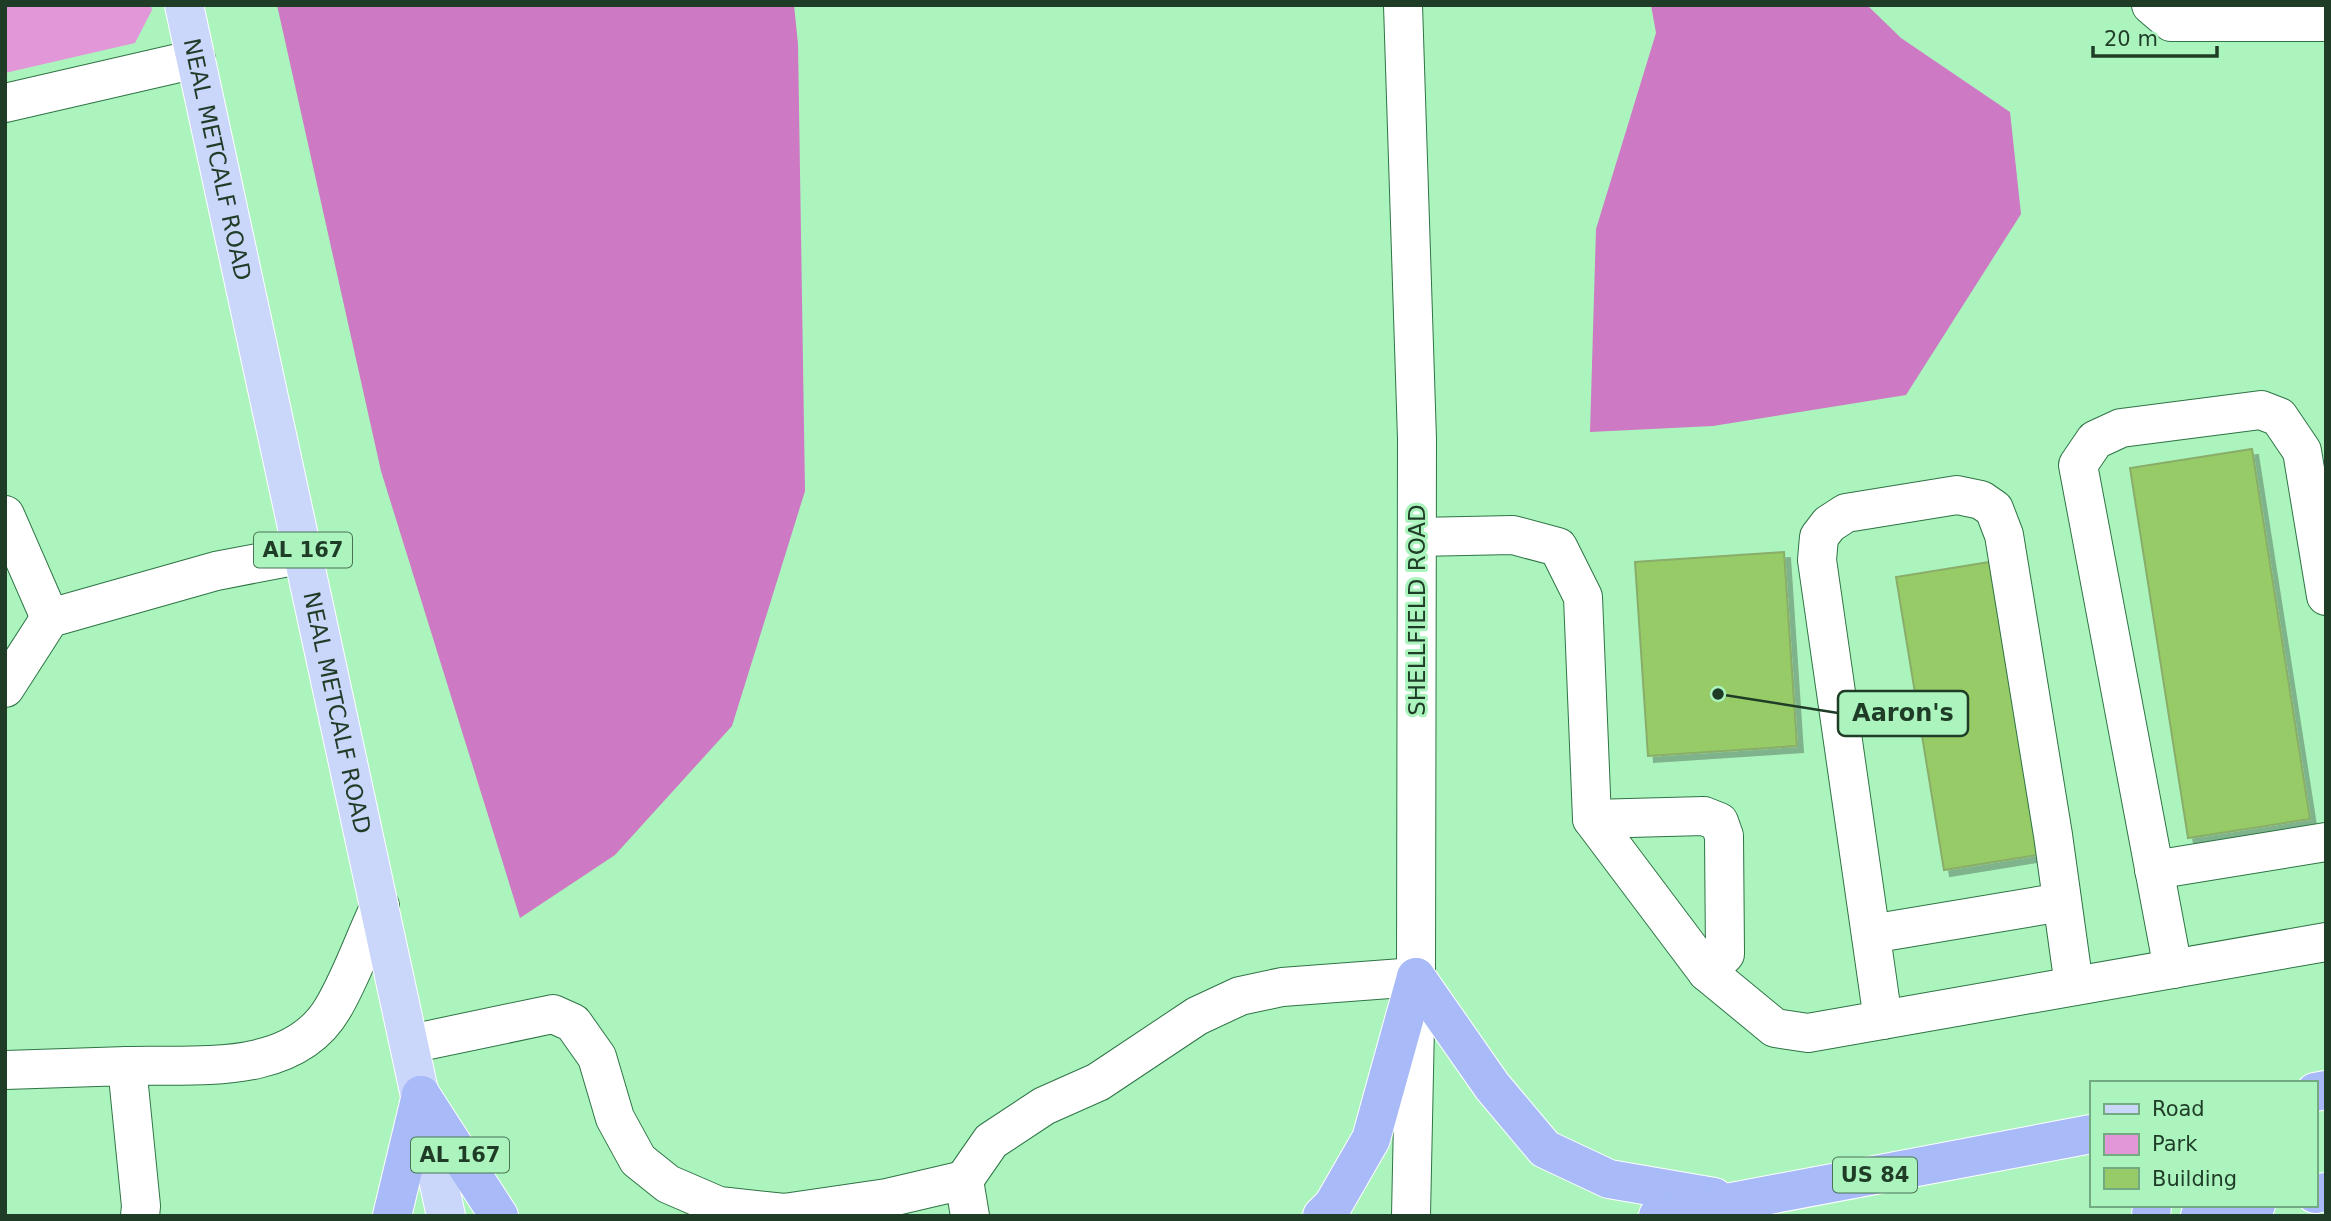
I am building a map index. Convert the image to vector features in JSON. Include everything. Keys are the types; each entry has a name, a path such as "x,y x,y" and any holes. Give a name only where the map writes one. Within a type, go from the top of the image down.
{"highway":[{"path":"1416,976 1492,1086 1545,1149 1609,1179 1741,1201"},
{"path":"1322,1216 1333,1205 1371,1139 1416,976"},
{"path":"392,1216 421,1095"},
{"name":"AL 167","path":"421,1095 499,1216"},
{"name":"US 84","path":"1658,1216 2090,1134"},
{"path":"2200,1216 2244,1210"}],"main road":[{"name":"NEAL METCALF ROAD","path":"184,5 446,1216"}],"street":[{"name":"SHELLFIELD ROAD","path":"1404,5 1417,439 1416,976 1411,1216"},
{"path":"2161,14 2326,22"},
{"path":"5,103 196,59"},
{"path":"2173,969 2078,465 2095,440 2121,428 2261,410 2279,416 2302,451 2326,596"},
{"path":"1883,1020 1817,560 1819,537 1829,524 1846,513 1957,495 1980,500 1994,509 2004,535 2074,986"},
{"path":"5,515 50,618"},
{"path":"1417,537 1513,535 1558,547 1583,597 1592,819 1707,972 1775,1028 1808,1033 2326,942"},
{"path":"5,688 50,618 216,571 304,554"},
{"path":"5,588 50,618"},
{"path":"1592,819 1704,816 1719,822 1724,836 1726,954 1707,972"},
{"path":"2154,870 2326,842"},
{"path":"1871,934 2062,902"},
{"path":"5,1070 244,1063 287,1051 312,1034 332,1010 380,906"},
{"path":"410,1044 553,1014 573,1023 597,1057 615,1118 638,1160 668,1184 719,1206 784,1213 887,1198 967,1198 991,1141 1044,1106 1098,1082 1197,1016 1240,996 1282,987 1416,976"},
{"path":"127,1066 140,1216"}],"green space":[{"path":"5,5 151,5 152,10 135,43 5,73"}],"shaded area":[{"path":"277,5 794,5 798,44 805,491 732,726 615,855 520,918 381,471"},
{"path":"1651,5 1867,5 1901,38 2010,112 2021,214 1906,395 1713,426 1590,432 1596,229 1656,33"}],"building":[{"path":"2252,449 2310,819 2188,838 2130,468"},
{"path":"1784,552 1797,746 1648,756 1635,562"},
{"path":"1996,561 2044,854 1944,870 1896,577"}],"place":[{"name":"Aaron's","path":"1718,694"}]}
